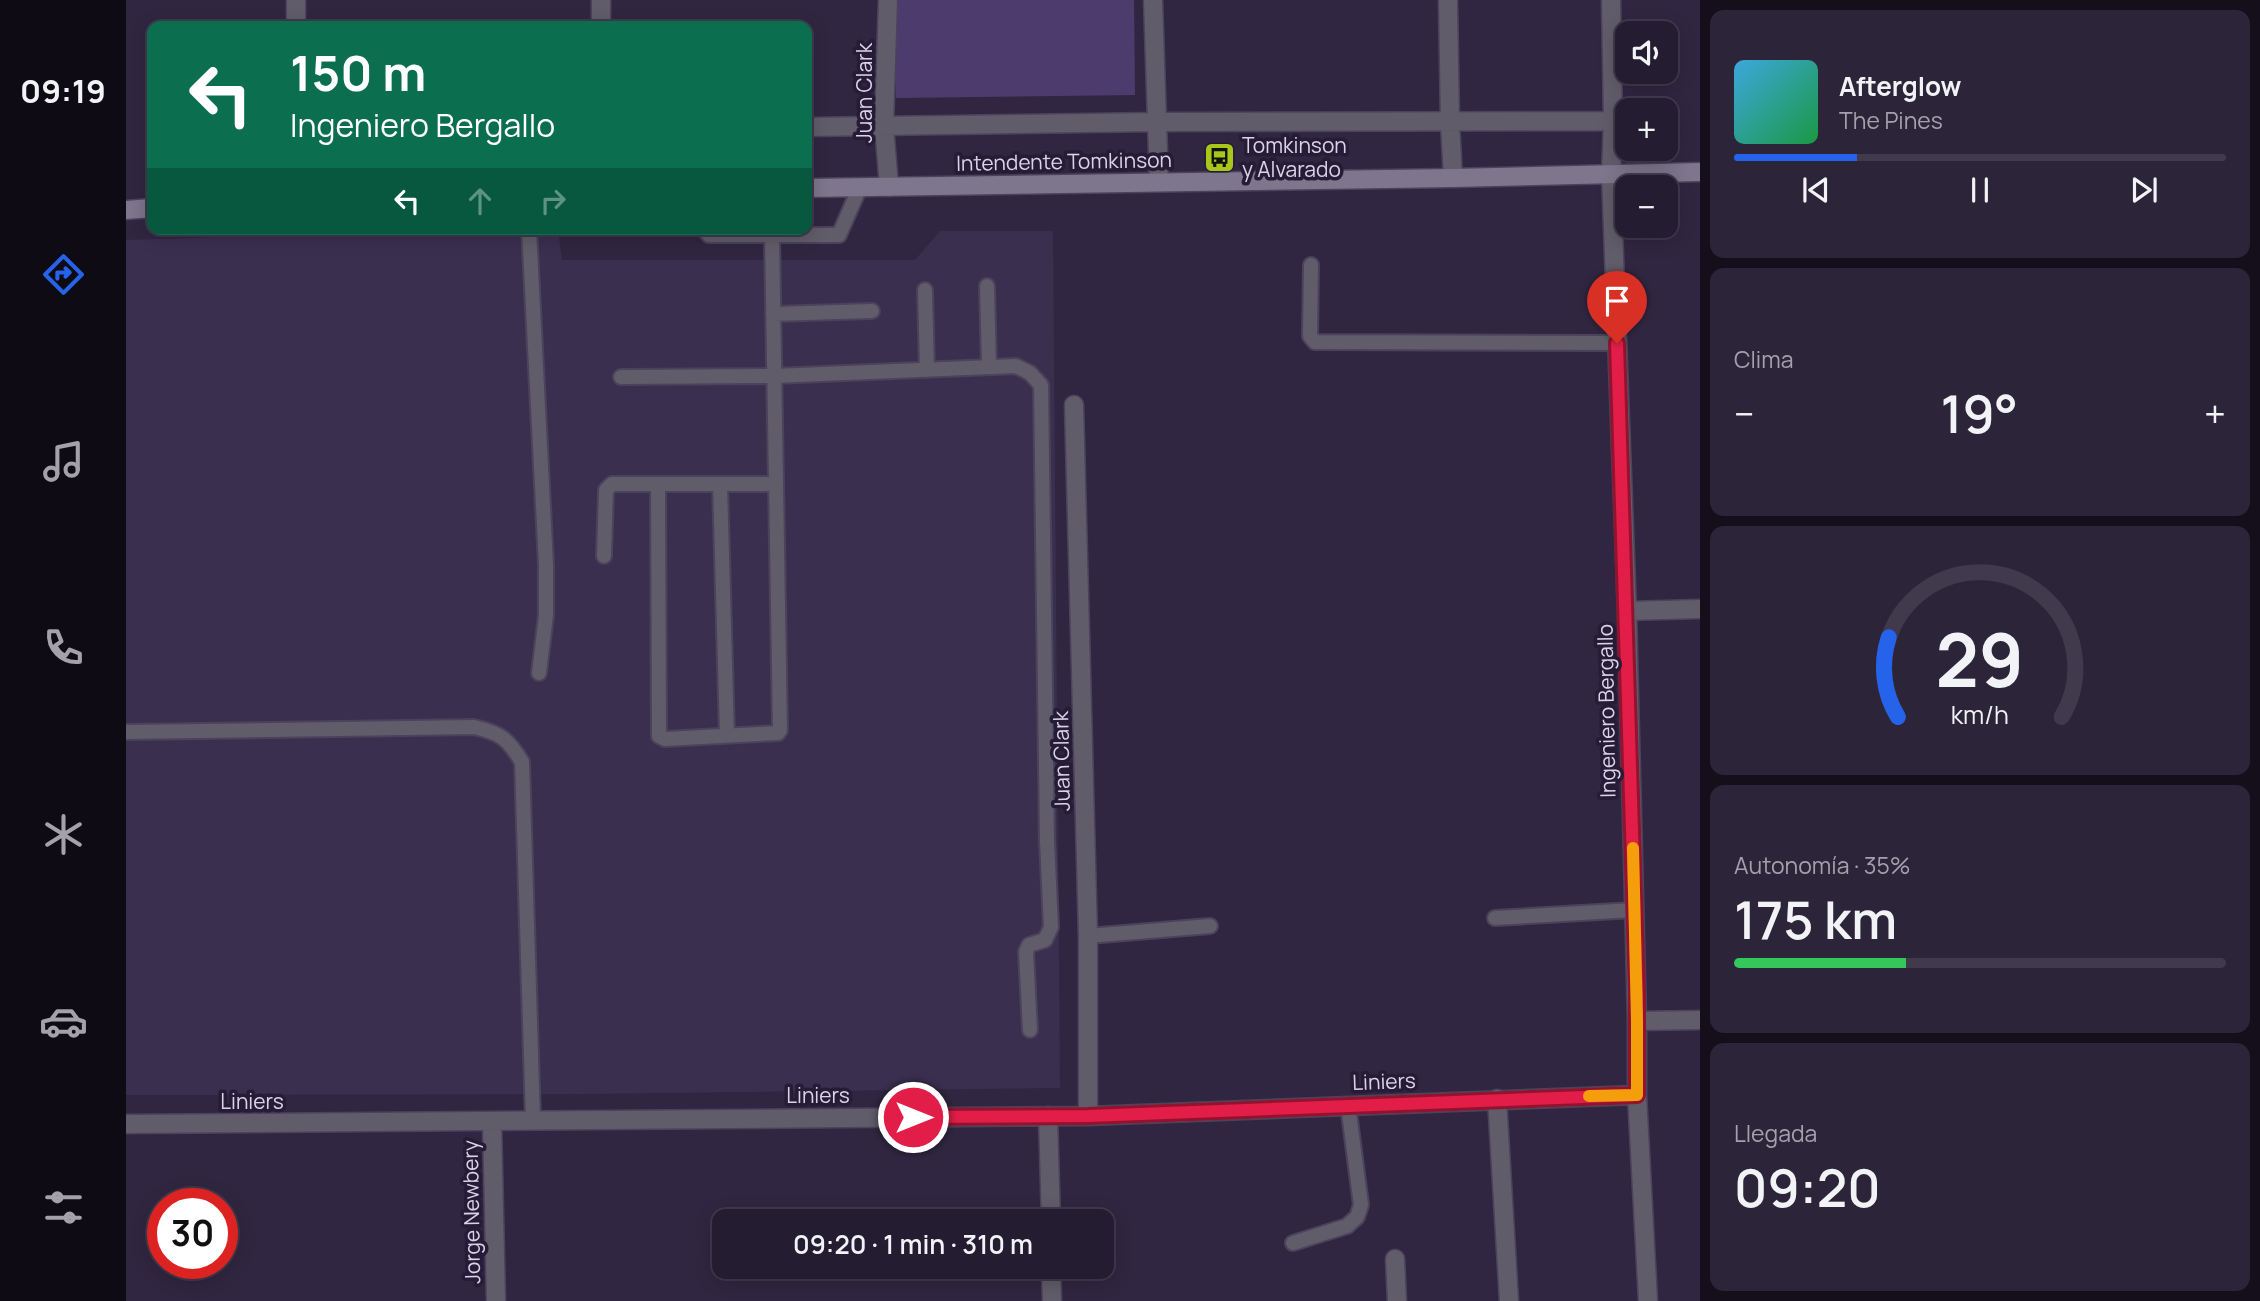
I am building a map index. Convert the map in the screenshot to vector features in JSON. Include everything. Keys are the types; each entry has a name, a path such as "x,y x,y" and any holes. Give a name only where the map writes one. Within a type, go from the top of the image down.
{"street":[{"path":"296,0 296,21"},
{"path":"601,0 601,21"},
{"name":"Juan Clark","path":"888,0 884,125 889,187"},
{"path":"1153,0 1159,183"},
{"path":"1448,0 1453,178"},
{"name":"Ingeniero Bergallo","path":"1611,0 1611,174 1626,611 1637,1095 1648,1301"},
{"name":"Intendente Tomkinson","path":"812,127 1156,122 1613,121"},
{"name":"Intendente Tomkinson","path":"812,188 1700,172"},
{"path":"126,210 147,208"},
{"name":"Juan Clark","path":"1074,405 1088,936 1088,1116"},
{"path":"1626,611 1700,609"},
{"path":"1637,1021 1700,1020"},
{"name":"Liniers","path":"126,1124 1088,1116 1637,1095"},
{"path":"1497,1099 1509,1301"},
{"path":"1048,1116 1051,1209"},
{"name":"Jorge Newbery","path":"492,1122 496,1301"},
{"path":"1395,1259 1397,1301"},
{"path":"1051,1279 1052,1301"}],"lane":[{"path":"709,235 839,235 860,187"},
{"path":"529,235 546,565 546,615 539,673"},
{"path":"658,484 659,736 665,739 778,733 772,235"},
{"path":"1311,265 1310,336 1315,342 1617,343"},
{"path":"987,286 989,368"},
{"path":"925,290 927,370"},
{"path":"773,314 872,311"},
{"path":"621,377 774,376 1016,366 1030,373 1041,385 1047,841 1051,927 1045,940 1029,944 1026,952 1030,1030"},
{"path":"604,556 606,490 612,484 775,484"},
{"path":"720,484 727,735"},
{"path":"126,732 474,727 494,731 509,741 522,762 533,1120"},
{"path":"1495,918 1634,911"},
{"path":"1088,936 1210,926"},
{"path":"1293,1243 1348,1226 1357,1217 1361,1205 1348,1105"}],"shaded area":[{"path":"895,0 1134,0 1135,95 896,98"},
{"path":"940,231 1053,231 1060,1088 584,1094 126,1095 126,240 291,235 559,235 562,260 915,260"}],"slow traffic":[{"path":"1589,1096 1637,1095 1633,848"}],"place":[{"name":"Tomkinson y Alvarado","path":"1219,157"}],"route":[{"path":"913,1117 1088,1116 1637,1095 1637,993 1617,343"}]}
